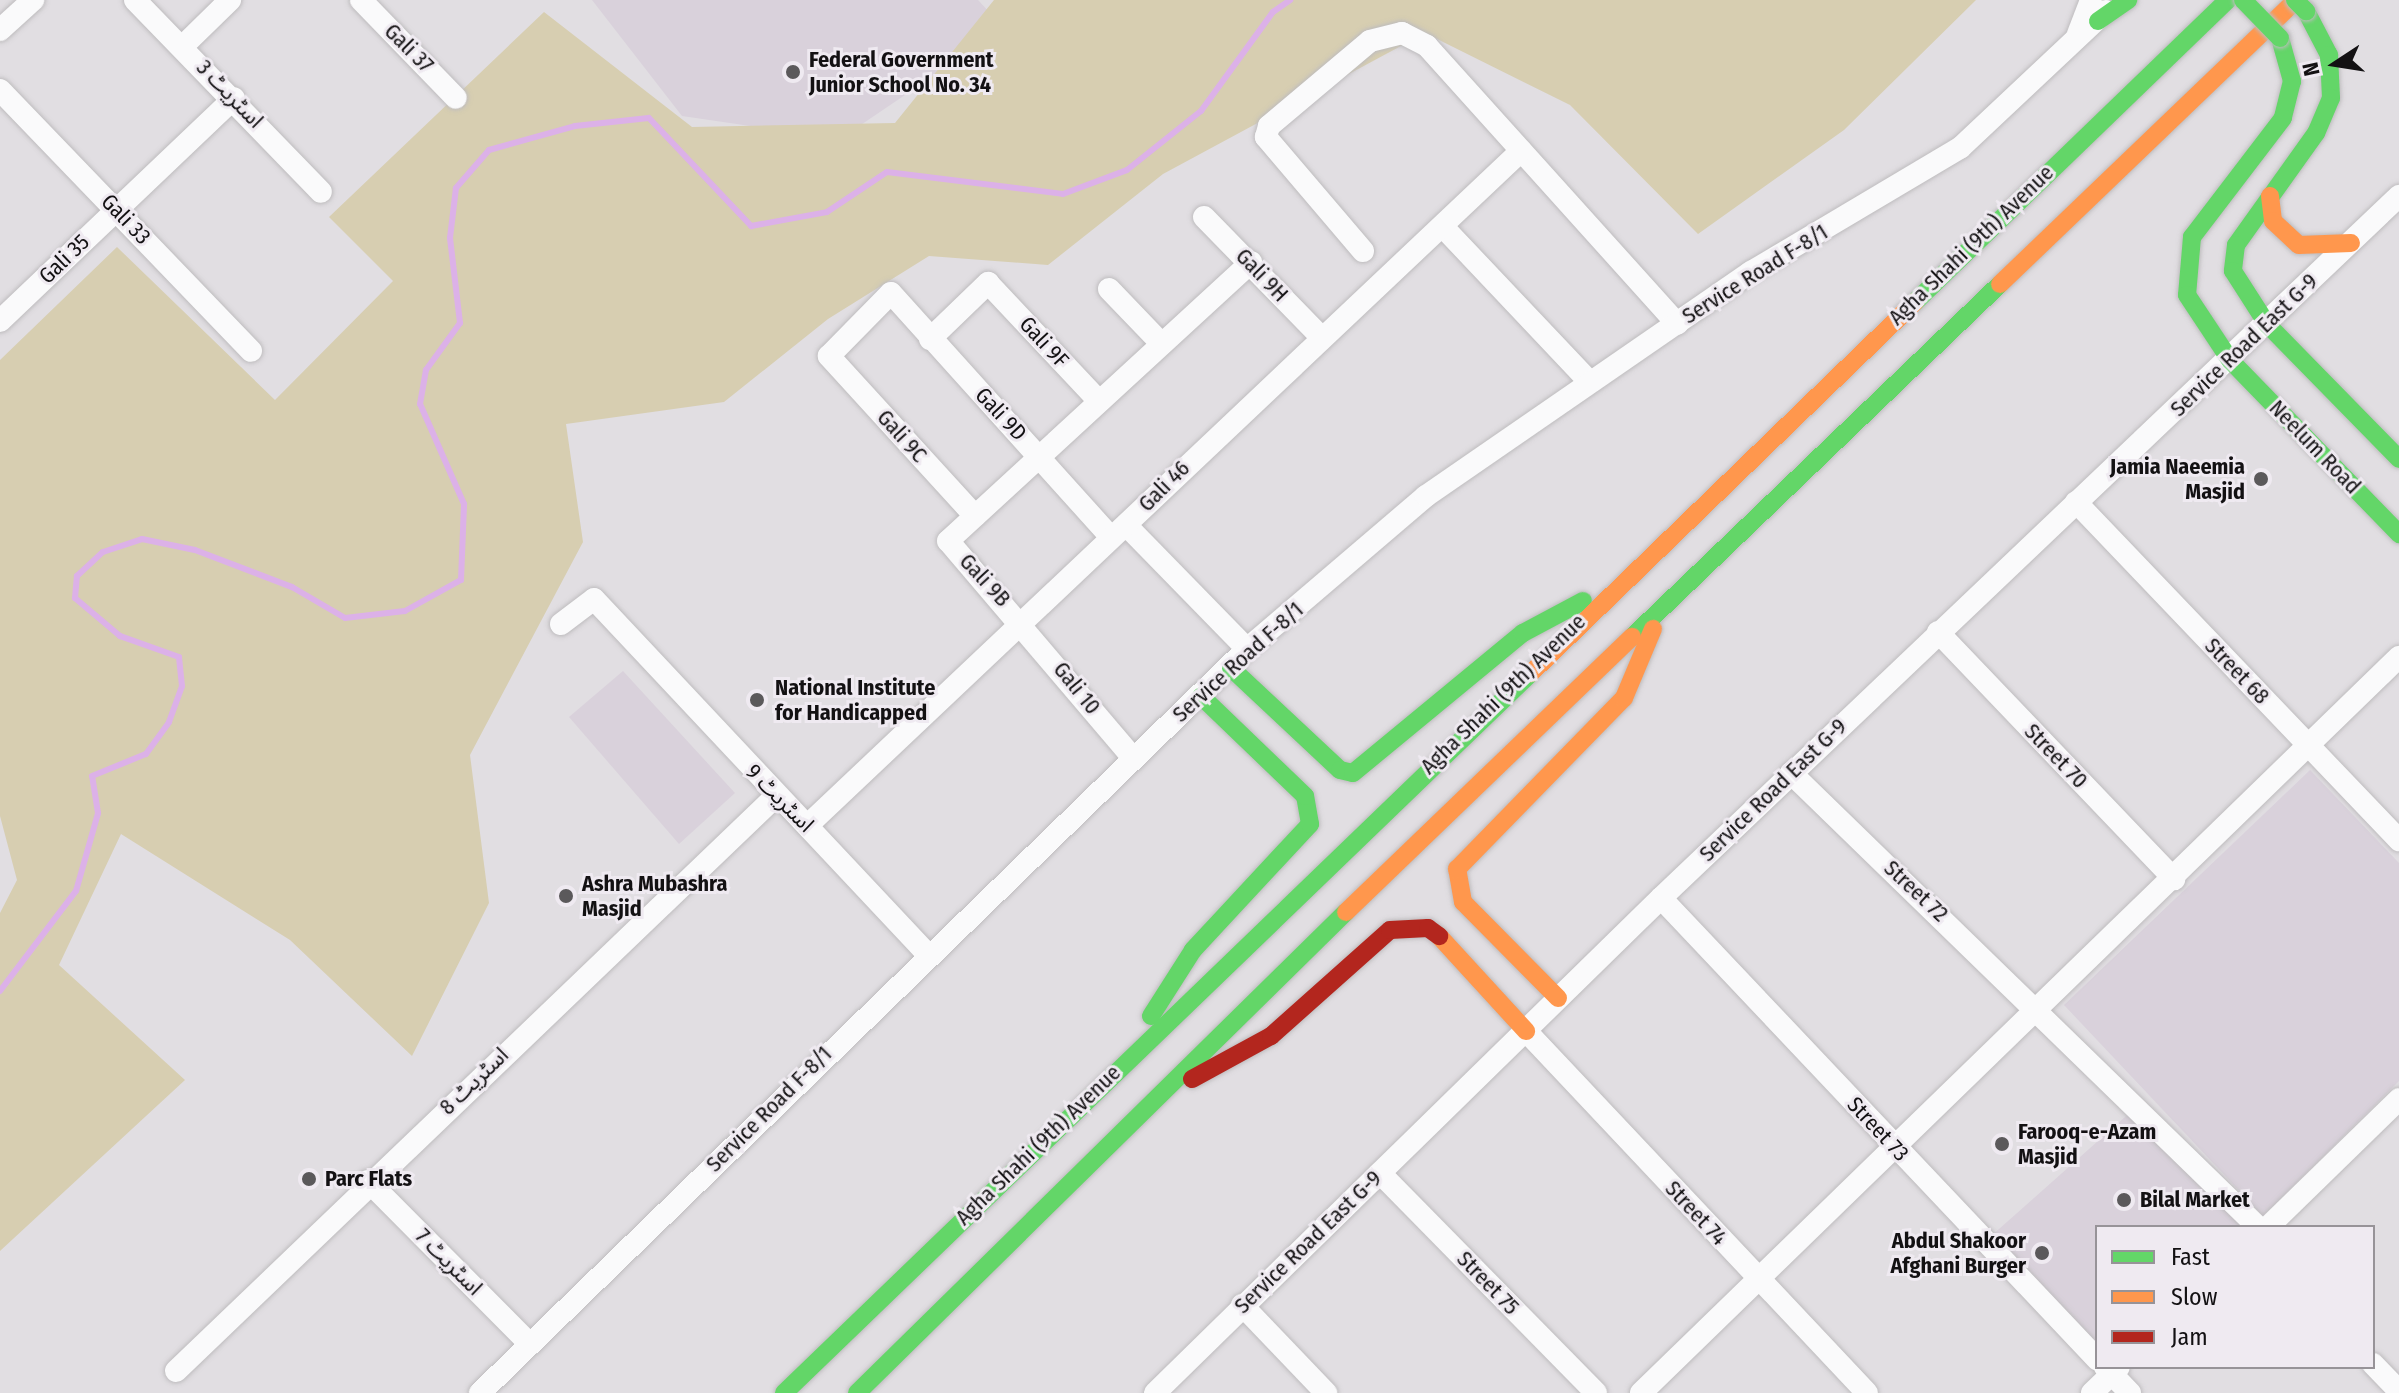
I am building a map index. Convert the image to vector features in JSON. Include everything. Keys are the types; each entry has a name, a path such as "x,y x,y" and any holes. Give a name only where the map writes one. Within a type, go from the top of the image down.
{"main road":[{"path":"2094,10 2128,0"},
{"name":"Agha Shahi (9th) Avenue","path":"784,1393 1623,579 2228,0"},
{"name":"Neelum Road","path":"2243,0 2280,38 2292,81 2283,118 2207,213 2185,263 2187,295 2230,360 2399,534"},
{"path":"857,1393 1155,1099 2299,4 2329,55 2331,98 2316,133 2236,245 2233,271 2267,324 2399,459"},
{"path":"2270,196 2273,221 2299,245 2351,243"},
{"path":"1231,668 1340,770 1353,773 1368,768 1523,633 1623,579"},
{"path":"1558,998 1463,902 1454,883 1457,869 1624,698 1658,618"},
{"path":"1119,1067 1193,950 1310,824 1305,796 1201,696"},
{"path":"1155,1099 1271,1036 1390,930 1428,928 1457,948 1494,985 1526,1031"},
{"path":"951,1230 982,1236 982,1270"}],"street":[{"path":"0,30 33,0"},
{"name":"اسٹریٹ 3","path":"135,0 234,98 321,192"},
{"path":"183,46 230,0"},
{"name":"Gali 37","path":"361,0 456,98"},
{"name":"Service Road F-8/1","path":"480,1393 927,954 1231,668 1247,649 1426,496 1587,379 1960,148 2078,34 2094,10 2115,0"},
{"path":"1363,251 1266,137 1269,126 1370,41 1402,33 1427,46 1677,324"},
{"name":"Gali 33","path":"0,90 251,351"},
{"name":"Gali 35","path":"0,321 234,98"},
{"name":"Gali 46","path":"809,824 1319,335 1340,327 1445,229 1521,151"},
{"name":"Service Road East G-9","path":"1155,1393 1661,898 2399,196"},
{"name":"Gali 9H","path":"1204,217 1319,335"},
{"path":"1445,229 1587,379"},
{"path":"975,516 1251,262"},
{"name":"Gali 9F","path":"930,339 988,283 1099,401"},
{"path":"1109,289 1162,344"},
{"name":"Gali 9D","path":"829,356 891,293 930,339 1040,455 1247,649"},
{"name":"Gali 9C","path":"829,356 975,516"},
{"name":"Street 68","path":"2076,502 2399,840"},
{"name":"Gali 9B","path":"975,516 948,541 1021,618"},
{"name":"اسٹریٹ 9","path":"561,624 594,599 776,796 809,824 927,954"},
{"name":"Gali 10","path":"1021,618 1133,758"},
{"name":"Street 70","path":"1938,632 2174,879"},
{"path":"1641,1393 1760,1282 2311,748 2399,657"},
{"name":"Street 72","path":"1791,773 2041,1009 2256,1225"},
{"name":"اسٹریٹ 8","path":"176,1371 368,1181 776,796"},
{"name":"Street 73","path":"1661,898 2095,1354"},
{"name":"Street 74","path":"1526,1031 1867,1393"},
{"path":"2270,1225 2395,1110"},
{"name":"Street 75","path":"1380,1173 1591,1391"},
{"name":"اسٹریٹ 7","path":"368,1181 530,1344"},
{"path":"1242,1305 1326,1393"},
{"path":"2375,1366 2399,1391"},
{"path":"2092,1393 2107,1369"},
{"name":"Street 73","path":"2110,1369 2130,1393"}],"shaded area":[{"name":"Federal Government Junior School No. 34","path":"592,0 978,0 1004,28 840,139 682,116"},
{"path":"994,0 1976,0 1844,130 1698,234 1570,105 1425,33 1163,174 1048,265 929,256 828,319 724,402 566,424 583,542 470,755 489,903 412,1056 290,940 121,834 59,965 185,1080 0,1251 0,913 17,880 0,816 0,360 117,247 275,400 393,281 329,217 544,12 692,127 895,123"},
{"path":"623,671 735,793 679,844 569,717"},
{"path":"2310,770 2399,863 2399,1081 2263,1216 2064,1005"},
{"name":"Bilal Market","path":"2134,1109 2244,1225 2095,1225 2095,1344 1990,1237"}],"waterway":[{"path":"0,991 76,891 98,813 92,776 146,754 169,722 182,686 179,657 120,636 75,598 77,576 103,552 142,539 195,550 292,587 345,618 405,611 461,580 464,504 420,404 426,370 460,323 450,238 456,188 489,150 575,126 649,118 751,226 827,212 887,172 1063,194 1127,170 1201,111 1273,12 1290,0"}],"traffic: fast":[{"path":"2098,21 2128,0"},
{"path":"1915,302 2228,0"},
{"path":"2243,0 2280,38"},
{"path":"2295,0 2306,11"},
{"path":"2306,11 2329,55 2331,98 2316,133 2236,245 2233,271 2267,324 2399,459"},
{"path":"2280,38 2292,81 2283,118 2192,237 2187,295 2230,360 2399,534"},
{"path":"1632,637 2000,284"},
{"path":"1231,668 1340,770 1353,773 1523,633 1583,601"},
{"path":"784,1393 1531,673"},
{"path":"1151,1016 1193,950 1310,824 1305,796 1201,696"},
{"path":"857,1393 1346,912"}],"traffic: slow":[{"path":"2000,284 2296,0"},
{"path":"2270,196 2273,221 2299,245 2351,243"},
{"path":"1531,673 1915,302"},
{"path":"1558,998 1463,902 1457,869 1624,698 1653,629"},
{"path":"1346,912 1632,637"},
{"path":"1439,936 1526,1031"}],"traffic: jam":[{"path":"1192,1079 1271,1036 1390,930 1428,928 1439,936"}],"place":[{"name":"Federal Government Junior School No. 34","path":"793,72"},
{"name":"Jamia Naeemia Masjid","path":"2261,479"},
{"name":"National Institute for Handicapped","path":"757,700"},
{"name":"Ashra Mubashra Masjid","path":"566,896"},
{"name":"Farooq-e-Azam Masjid","path":"2002,1144"},
{"name":"Parc Flats","path":"309,1179"},
{"name":"Bilal Market","path":"2124,1200"},
{"name":"Abdul Shakoor Afghani Burger","path":"2042,1253"}]}
